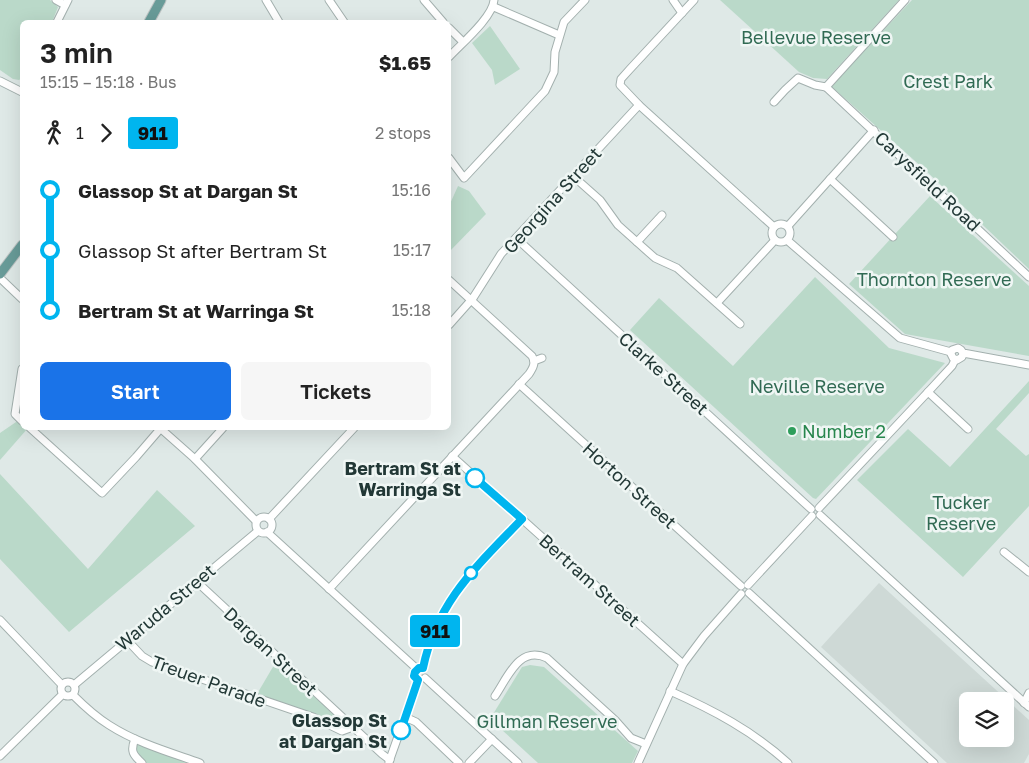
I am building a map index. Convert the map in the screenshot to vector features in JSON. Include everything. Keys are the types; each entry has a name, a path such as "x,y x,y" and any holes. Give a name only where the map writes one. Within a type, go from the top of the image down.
{"main road":[{"path":"150,20 161,0"},
{"path":"0,274 20,248"}],"street":[{"path":"56,0 67,2 57,20"},
{"path":"266,0 278,20"},
{"path":"329,0 343,20"},
{"path":"424,0 441,20"},
{"path":"451,161 464,178 545,91 554,72 555,52 564,22 585,0"},
{"path":"673,0 682,13"},
{"path":"694,0 622,79 621,87 774,227"},
{"path":"774,102 798,78 814,86 826,87 905,0"},
{"path":"451,55 494,4 559,36"},
{"path":"451,30 463,42"},
{"path":"0,81 20,91"},
{"name":"Carysfield Road","path":"826,87 1029,277"},
{"name":"Georgina Street","path":"471,300 501,254 639,104"},
{"path":"788,226 874,130"},
{"path":"573,176 600,200 618,225 655,258 677,268 740,324"},
{"path":"830,179 893,237"},
{"path":"637,242 662,215"},
{"path":"788,226 779,224 774,227 772,235 775,240 782,242 788,240"},
{"path":"788,226 790,234 788,240"},
{"name":"Clarke Street","path":"516,238 1027,705"},
{"path":"717,303 775,240"},
{"path":"788,240 900,338 951,352"},
{"path":"0,278 20,297"},
{"path":"451,282 534,360"},
{"path":"451,323 471,300"},
{"path":"951,352 958,348 963,353 1029,366"},
{"path":"951,352 951,356 955,360"},
{"path":"934,763 739,590 745,586 928,392 952,366 955,360 960,359 963,353"},
{"path":"534,360 542,358"},
{"path":"329,589 519,384 532,369 534,360"},
{"path":"20,383 15,414 20,419"},
{"name":"Horton Street","path":"519,384 745,586"},
{"path":"928,392 968,429"},
{"path":"32,430 102,493 159,430"},
{"path":"163,430 195,459 256,521"},
{"path":"195,459 221,430"},
{"path":"270,519 352,430"},
{"name":"Bertram Street","path":"452,456 683,664"},
{"path":"262,516 270,519 272,526 267,532 262,533 258,531 255,526 256,521 262,516"},
{"path":"518,763 422,679 414,676 420,668 448,603 461,584 522,519"},
{"name":"Waruda Street","path":"74,685 258,531"},
{"path":"267,532 329,589 427,673 422,679 405,717 389,761"},
{"path":"1004,552 1029,572"},
{"name":"Dargan Street","path":"196,581 389,761"},
{"path":"638,763 683,664 704,636 745,594"},
{"path":"0,620 62,685"},
{"name":"Treuer Parade","path":"127,640 142,656 152,662 313,717 342,731 353,727"},
{"path":"495,696 521,659 534,654 540,655 547,658 632,738 646,744"},
{"path":"62,685 68,682 74,685 76,691 73,695"},
{"path":"62,685 61,691 63,694"},
{"path":"670,691 699,704 753,734 788,763"},
{"path":"1027,705 1029,693"},
{"path":"63,694 67,696 73,695 109,725 135,739 200,763"},
{"path":"0,756 63,694"},
{"path":"405,717 416,722 459,763"},
{"path":"135,739 131,749 132,754 142,763"},
{"path":"469,763 492,739"}],"shaded area":[{"path":"879,583 998,692 959,692 959,747 1014,747 1014,706 1029,720 1029,754 1024,763 947,763 821,647"}],"green space":[{"path":"0,0 50,0 58,7 53,20 20,20 20,79 13,79 0,70"},
{"name":"Bellevue Reserve","path":"720,0 899,0 827,79 813,78 799,72"},
{"name":"Crest Park","path":"912,0 1029,0 1029,269 924,169 831,86"},
{"path":"490,26 520,69 495,85 492,70 472,43"},
{"path":"458,186 469,191 486,214 451,250 451,202"},
{"name":"Thornton Reserve","path":"930,196 1029,286 1029,356 905,334 849,284"},
{"name":"Neville Reserve","path":"815,277 889,348 945,363 816,499 630,330 659,298 733,366"},
{"name":"Tucker Reserve","path":"1029,381 1029,393 996,429 1026,456 1029,454 1029,506 963,577 857,480 908,429 950,467"},
{"path":"19,420 20,430 26,430 0,460 0,433"},
{"path":"0,474 88,569 157,490 195,526 69,632 0,559"},
{"path":"277,660 341,720 343,723 342,727 257,694"},
{"name":"Gillman Reserve","path":"530,665 544,667 638,751 632,763 538,763 490,719 522,667"},
{"path":"139,744 190,763 146,763 135,753 136,745"}],"bus line":[{"name":"911","path":"401,730 418,680 414,676 415,672 417,669 423,668 437,626 448,603 461,584 522,519 475,478"}],"place":[{"name":"Number 2","path":"792,431"},
{"name":"Bertram St at Warringa St","path":"475,478"},
{"name":"Glassop St at Dargan St","path":"401,730"}]}
